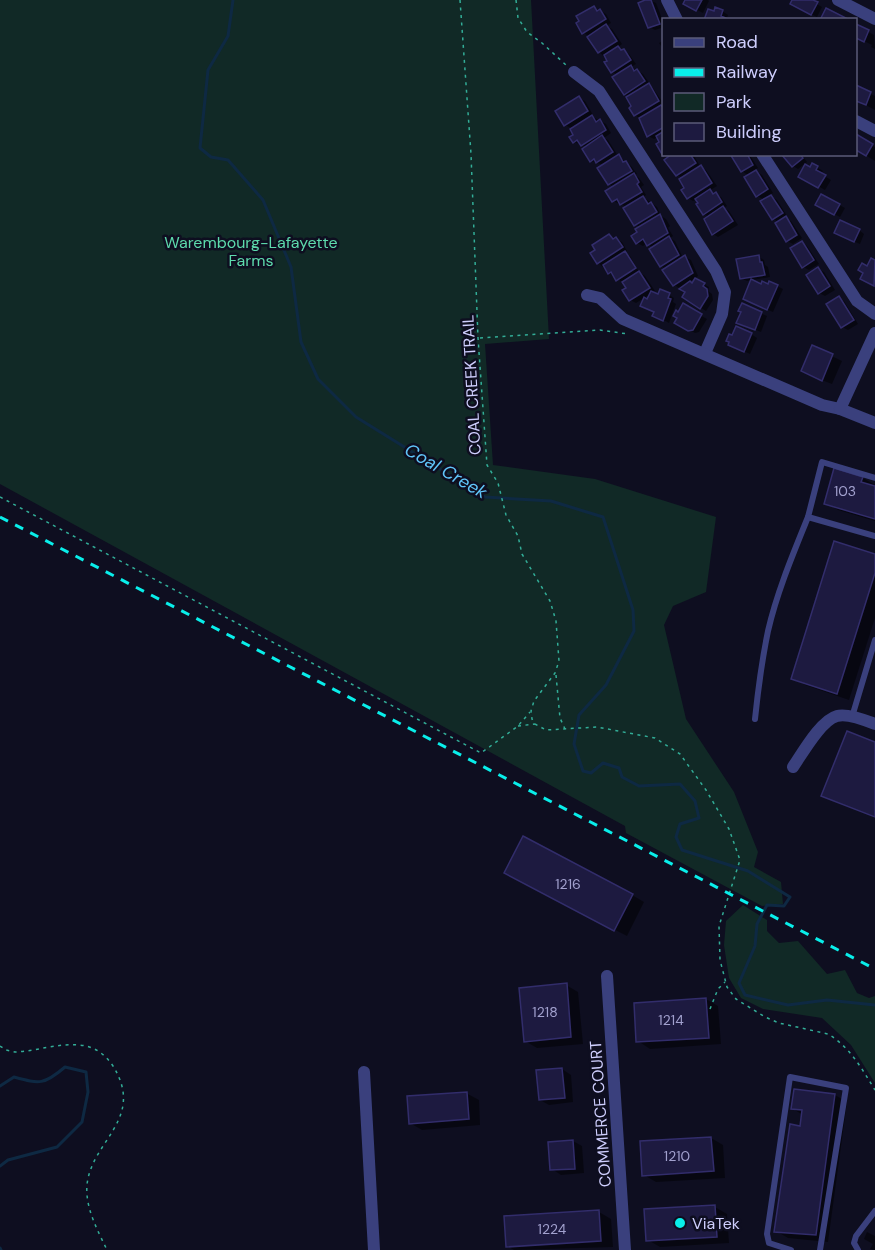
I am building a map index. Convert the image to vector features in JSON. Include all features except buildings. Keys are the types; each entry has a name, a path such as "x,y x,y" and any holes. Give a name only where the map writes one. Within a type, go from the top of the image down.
{"street":[{"path":"667,0 676,18"},
{"path":"838,0 875,19"},
{"path":"574,72 599,91 716,271 725,292 722,314 705,353"},
{"path":"857,122 875,131"},
{"path":"763,156 857,302 875,314"},
{"path":"587,296 600,298 622,320 705,353 822,405 840,409 875,423"},
{"path":"840,409 875,333"},
{"path":"793,767 830,719 841,715 875,724"},
{"name":"COMMERCE COURT","path":"607,976 625,1250"},
{"path":"364,1072 374,1250"}],"lane":[{"path":"755,719 768,629 790,561 808,517 822,462 875,478"},
{"path":"808,517 875,536"},
{"path":"852,717 875,640"},
{"path":"791,1250 769,1243 767,1234 790,1077 846,1088 820,1250"},
{"path":"858,1250 854,1243 856,1236 875,1211"}],"path":[{"name":"COAL CREEK TRAIL","path":"460,0 471,154 478,338 487,465 498,483 506,515 518,536 522,554 554,611 559,661 555,673 560,718 566,729"},
{"path":"516,0 518,18 527,32 574,72"},
{"path":"478,338 600,330 633,335"},
{"path":"0,497 481,753 518,726 531,711"},
{"path":"555,673 534,701 531,711 532,719 536,724 546,730 597,727 655,738 680,754 706,790 729,829 740,860 719,926 720,960 725,981 736,999 779,1023 828,1034 835,1038 857,1062 875,1090"},
{"path":"518,726 536,724"},
{"path":"710,1009 718,989 725,981"},
{"path":"0,1046 15,1052 80,1045 91,1047 101,1052 114,1068 123,1097 120,1117 91,1168 87,1188 89,1206 108,1250"}],"green space":[{"name":"Warembourg-Lafayette Farms","path":"0,0 531,0 549,339 485,344 493,465 595,479 716,517 706,592 673,606 664,625 686,719 734,792 758,852 754,867 781,882 783,904 762,906 626,833 625,826 0,484"},
{"path":"743,905 767,920 767,931 779,943 798,941 827,974 845,970 857,993 869,998 875,996 875,1083 851,1045 822,1018 763,1009 741,998 729,978 724,945 726,921"}],"waterway":[{"name":"Coal Creek","path":"233,0 228,36 208,70 200,148 211,157 228,160 263,200 291,267 301,342 318,379 356,417 485,497 551,501 603,517 633,610 634,631 606,685 579,715 574,744 583,771 591,773 603,763 619,768 622,777 639,786 680,784 695,801 699,818 680,824 676,837 682,850 748,871 790,897 784,906 767,905 757,924 755,946 739,983 745,995 788,1005 827,1000 875,1005"},
{"path":"0,1086 14,1077 36,1082 46,1080 65,1067 86,1072 88,1092 82,1122 57,1147 8,1160 0,1166"}],"railway":[{"path":"0,517 875,969"}],"place":[{"name":"ViaTek","path":"680,1223"}]}
